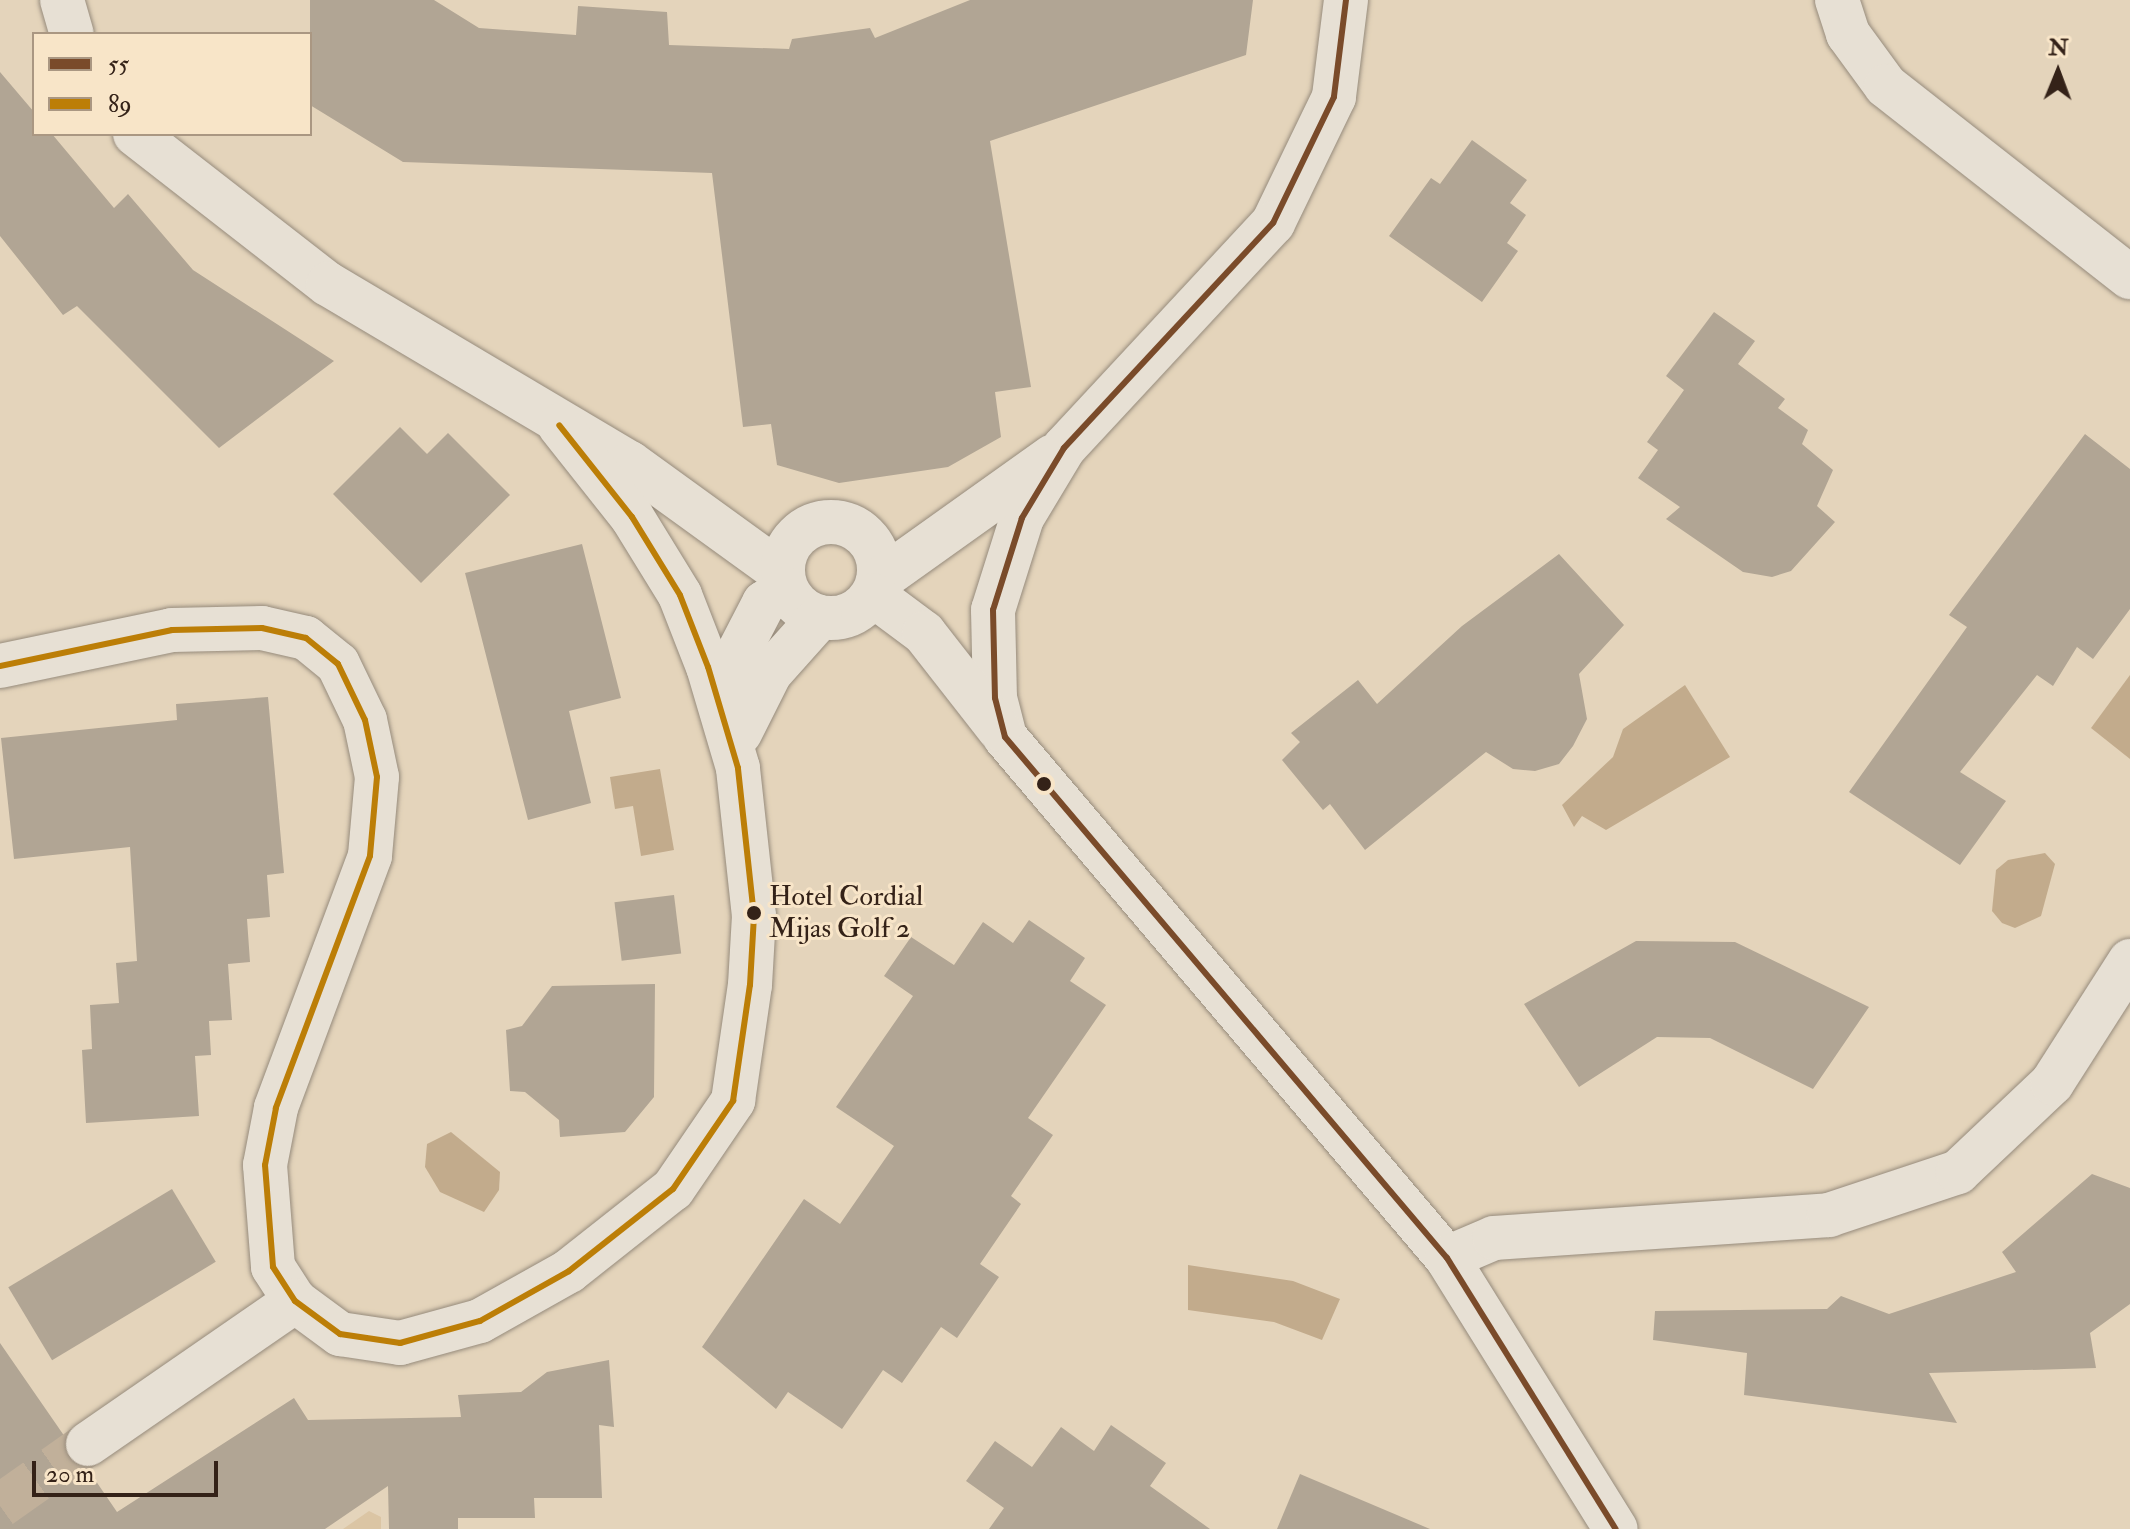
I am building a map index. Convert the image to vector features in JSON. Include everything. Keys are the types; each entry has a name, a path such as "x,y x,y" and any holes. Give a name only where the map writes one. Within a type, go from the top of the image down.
{"street":[{"path":"62,0 71,32"},
{"path":"739,752 770,673 820,617 850,615 876,588 1064,448 1273,223 1334,97 1346,0"},
{"path":"1837,0 1848,34 1886,86 2130,277"},
{"path":"138,136 328,284 559,425 630,463 784,581 820,617"},
{"path":"559,425 632,517 680,595 739,752"},
{"path":"1005,737 991,664 993,610 1022,518 1064,448"},
{"path":"0,666 172,630 262,628 306,638 338,664 365,720 377,777 370,856 276,1108 265,1165 273,1267 295,1301 340,1334 400,1343 480,1321 569,1271 673,1189 733,1101 754,916 739,752 736,657 764,603 784,581 799,532 843,523 876,551 876,588 924,633 1005,737 1447,1258 1616,1529"},
{"path":"1447,1258 1494,1238 1829,1215 1958,1172 2052,1083 2130,961"},
{"path":"88,1444 295,1301"}],"shaded area":[{"path":"2130,675 2130,759 2091,728"},
{"path":"1685,685 1730,757 1606,830 1582,816 1574,827 1562,805 1613,757 1623,729"},
{"path":"660,769 674,850 641,856 633,806 615,809 610,777"},
{"path":"2045,853 2055,864 2041,916 2015,928 2002,923 1992,911 1996,870 2008,860"},
{"path":"451,1132 500,1172 499,1190 484,1212 440,1192 425,1167 427,1144"},
{"path":"1188,1265 1293,1281 1340,1299 1322,1340 1274,1322 1188,1310"},
{"path":"369,1511 381,1517 381,1529 343,1529"}],"building":[{"path":"310,0 434,0 479,28 576,35 578,6 667,12 669,45 789,49 792,39 870,28 875,38 970,0 1253,0 1246,55 990,141 1031,387 995,392 1001,437 948,467 839,483 777,465 771,424 743,427 712,173 403,162 312,106"},
{"path":"0,72 32,110 32,136 54,136 114,208 128,194 193,270 334,361 219,448 77,306 63,315 0,236"},
{"path":"1472,140 1527,180 1510,203 1526,215 1507,243 1518,251 1482,302 1389,236 1431,178 1440,184"},
{"path":"1714,312 1755,341 1738,364 1785,399 1778,408 1808,430 1802,444 1833,470 1817,506 1835,522 1791,571 1772,577 1743,572 1666,519 1680,507 1638,478 1658,450 1647,442 1684,390 1666,376"},
{"path":"400,427 427,454 448,433 510,495 421,583 333,494"},
{"path":"2085,434 2130,469 2130,609 2093,659 2077,647 2053,686 2037,675 1960,772 2006,801 1960,865 1849,792 1967,627 1949,615"},
{"path":"582,544 621,698 569,711 591,803 528,820 465,573"},
{"path":"1559,554 1624,625 1579,674 1587,719 1573,746 1559,764 1535,771 1513,769 1486,752 1365,850 1330,804 1323,810 1282,760 1300,742 1291,733 1358,680 1377,704 1462,626"},
{"path":"268,697 284,873 267,875 270,917 247,919 250,962 228,964 232,1020 209,1021 211,1055 195,1056 199,1116 86,1123 82,1050 92,1049 90,1005 119,1003 116,963 137,961 130,847 14,859 1,738 177,720 176,704"},
{"path":"674,895 681,954 622,961 614,902"},
{"path":"1029,920 1085,958 1070,981 1106,1005 1028,1118 1053,1135 1011,1196 1021,1204 980,1264 999,1277 957,1338 941,1327 902,1383 883,1370 842,1429 788,1392 776,1409 702,1347 804,1199 840,1224 894,1146 836,1107 913,996 884,976 911,937 954,965 983,922 1013,943"},
{"path":"1636,941 1735,942 1869,1007 1813,1089 1710,1038 1657,1037 1579,1087 1524,1004"},
{"path":"655,984 654,1097 625,1132 560,1137 559,1120 525,1092 510,1091 506,1030 522,1026 552,986"},
{"path":"2092,1174 2130,1188 2130,1304 2090,1333 2096,1368 1929,1373 1957,1423 1744,1395 1747,1353 1653,1340 1655,1311 1827,1309 1841,1296 1889,1314 2016,1272 2002,1252"},
{"path":"172,1189 216,1262 52,1360 8,1287"},
{"path":"0,1343 65,1437 68,1459 87,1468 117,1512 294,1398 308,1420 461,1417 458,1395 521,1392 547,1372 609,1360 614,1427 599,1425 602,1498 534,1498 535,1518 458,1518 458,1529 389,1529 388,1486 325,1529 0,1529"},
{"path":"1111,1425 1166,1463 1150,1486 1210,1529 989,1529 1004,1508 966,1481 995,1441 1032,1467 1061,1427 1094,1451"},
{"path":"1300,1474 1430,1529 1277,1529"}],"tunnel":[{"path":"0,1506 88,1444"}],"transit line":[{"name":"55","path":"1346,0 1334,97 1273,223 1064,448 1022,518 993,610 995,698 1005,737 1447,1258 1616,1529"},
{"name":"89","path":"0,666 172,630 262,628 306,638 338,664 365,720 377,777 370,856 276,1108 265,1165 273,1267 295,1301 340,1334 400,1343 480,1321 569,1271 673,1189 733,1101 750,985 754,916 738,768 708,667 680,595 632,517 559,425"}],"place":[{"name":"Hotel Cordial Mijas Golf 2","path":"754,913"}]}
